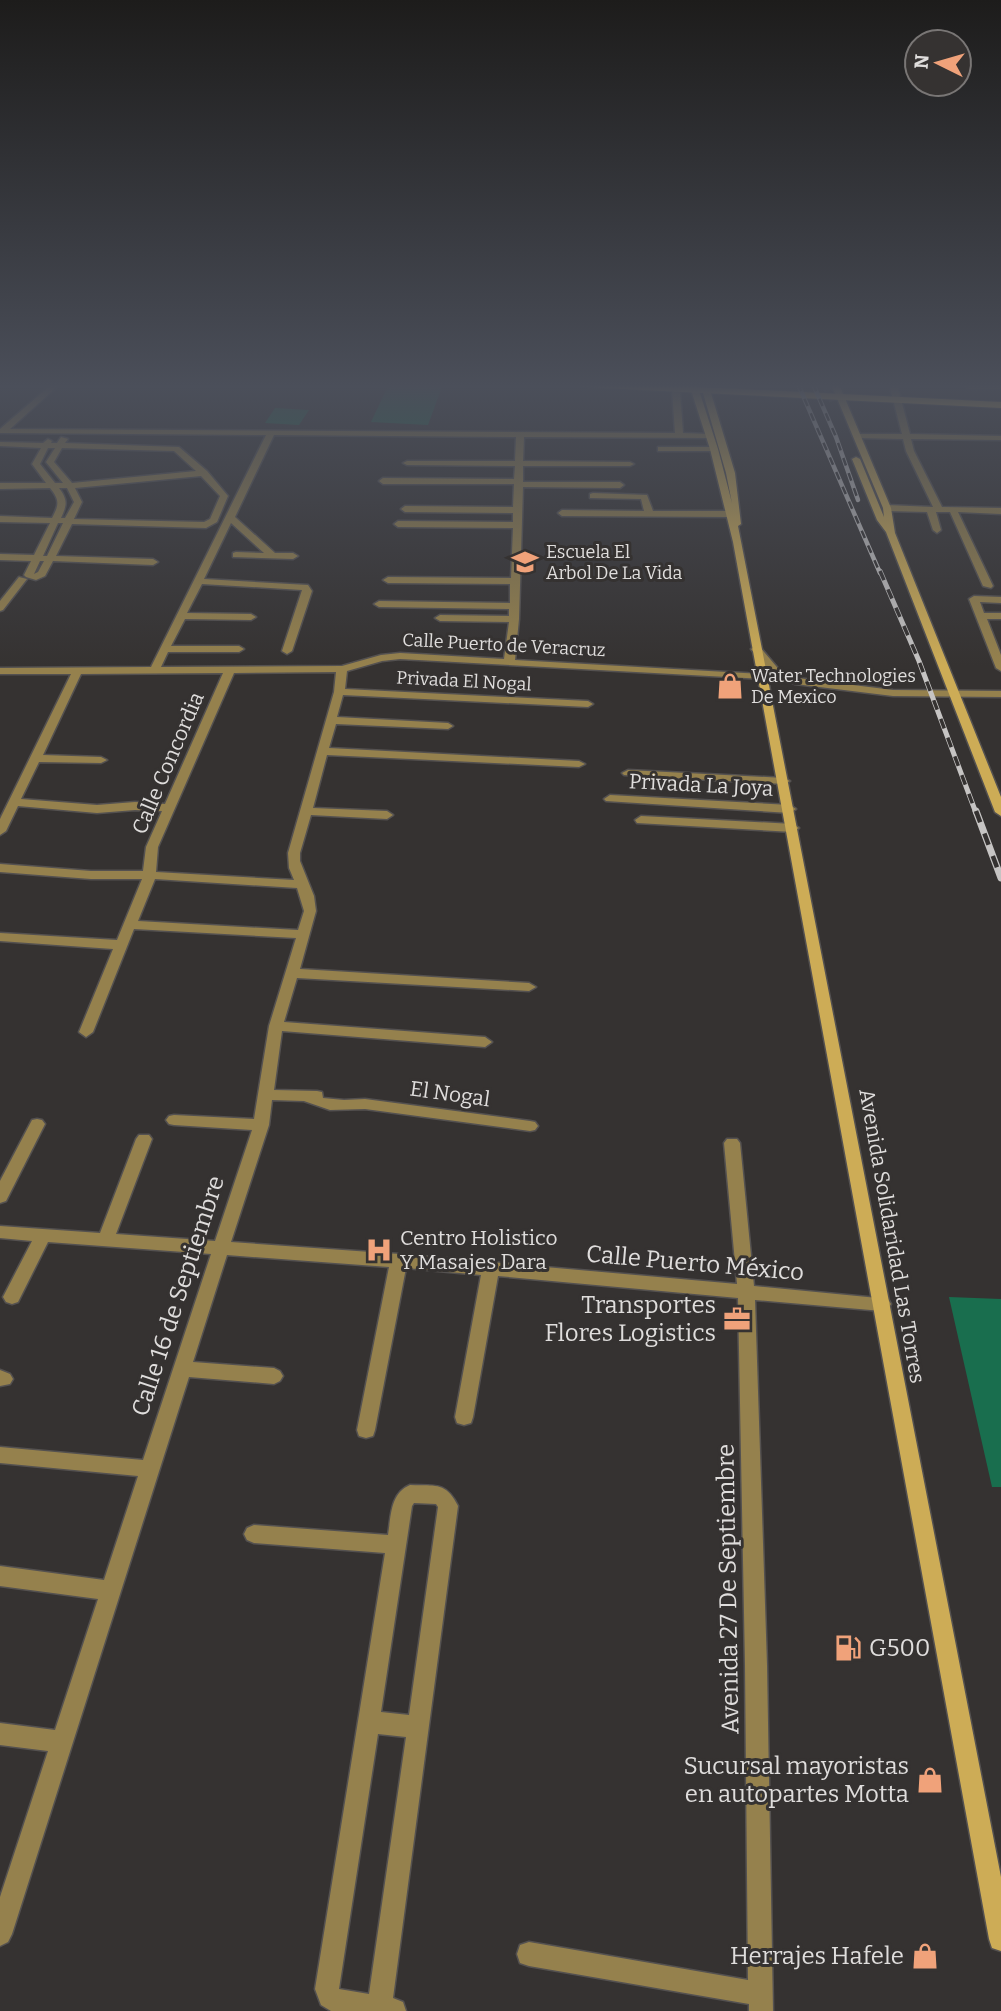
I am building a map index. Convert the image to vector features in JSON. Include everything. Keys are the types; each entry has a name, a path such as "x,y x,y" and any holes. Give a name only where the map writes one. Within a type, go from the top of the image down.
{"main road":[{"name":"Avenida Solidaridad Las Torres","path":"721,478 737,542 756,649 790,809 1001,1939"},
{"name":"Avenida Solidaridad Las Torres","path":"731,478 736,497 737,542"},
{"path":"866,478 881,520 891,533"},
{"path":"874,478 887,508 891,533 1001,811"}],"street":[{"path":"45,478 63,501 57,521 30,576 41,575 78,502 64,478"},
{"path":"0,486 70,485 144,478"},
{"path":"0,520 209,524 214,520 223,496 221,489 210,478"},
{"path":"155,669 249,478"},
{"path":"509,663 514,619 519,478"},
{"path":"921,478 935,510 937,530"},
{"path":"383,481 620,485"},
{"path":"593,496 644,497 649,513"},
{"path":"887,508 1001,511"},
{"path":"405,509 517,510"},
{"path":"953,510 988,586"},
{"path":"562,513 729,514"},
{"path":"230,517 273,556"},
{"path":"398,524 517,525"},
{"path":"236,555 293,556"},
{"path":"0,557 153,562"},
{"path":"0,608 22,579"},
{"path":"388,580 515,581"},
{"path":"197,582 305,587 307,591 287,651"},
{"path":"1001,600 974,599 1001,668"},
{"path":"379,604 514,606"},
{"path":"981,615 1001,616"},
{"path":"181,616 251,617"},
{"path":"440,618 514,619"},
{"path":"165,649 239,649"},
{"path":"756,649 777,674 795,681 893,693 1001,694"},
{"name":"Calle Puerto de Veracruz","path":"0,671 342,669 392,656 762,677"},
{"name":"Calle Concordia","path":"86,1032 150,875 150,854 168,808 230,669"},
{"name":"Calle 16 de Septiembre","path":"0,1934 5,1904 62,1742 261,1125 268,1095 276,1026 305,934 310,904 293,861 339,692 342,669"},
{"path":"0,831 78,670"},
{"name":"Privada El Nogal","path":"339,692 588,705"},
{"path":"331,720 448,726"},
{"path":"322,751 579,764"},
{"path":"35,758 101,760"},
{"path":"628,773 783,781"},
{"name":"Privada La Joya","path":"611,799 790,809"},
{"path":"14,802 97,809 135,806 168,808"},
{"path":"306,811 387,815"},
{"path":"641,820 793,828"},
{"path":"1,870 302,884"},
{"path":"131,925 305,934"},
{"path":"0,937 123,945"},
{"path":"293,973 529,987"},
{"path":"276,1026 485,1042"},
{"name":"El Nogal","path":"268,1095 310,1098 317,1103 336,1105 365,1104 530,1126"},
{"path":"174,1121 261,1125"},
{"path":"0,1197 37,1124"},
{"path":"106,1239 144,1139"},
{"name":"Avenida 27 De Septiembre","path":"732,1143 746,1292 757,1665 761,2002"},
{"name":"Calle Puerto México","path":"0,1232 399,1261 882,1304"},
{"path":"12,1297 43,1236"},
{"path":"366,1430 399,1261"},
{"path":"464,1417 491,1269"},
{"path":"182,1368 274,1376"},
{"path":"0,1455 149,1469"},
{"path":"415,1493 444,1497 448,1506 418,1727 387,2008 334,2000 327,1989 396,1545 406,1497 415,1493"},
{"path":"254,1534 396,1545"},
{"path":"0,1576 111,1591"},
{"path":"369,1722 418,1727"},
{"path":"0,1734 62,1742"},
{"path":"529,1954 761,2002"}],"green space":[{"path":"949,1297 1001,1299 1001,1487 992,1487"}],"railway":[{"path":"839,478 880,573"},
{"path":"850,478 858,500"},
{"path":"880,571 919,661 976,813"},
{"path":"976,811 1001,878"}],"place":[{"name":"Escuela El Arbol De La Vida","path":"525,562"},
{"name":"Water Technologies De Mexico","path":"730,686"},
{"name":"Centro Holistico Y Masajes Dara","path":"379,1250"},
{"name":"Transportes Flores Logistics","path":"737,1319"},
{"name":"G500","path":"848,1648"},
{"name":"Sucursal mayoristas en autopartes Motta","path":"930,1780"},
{"name":"Herrajes Hafele","path":"925,1956"}]}
